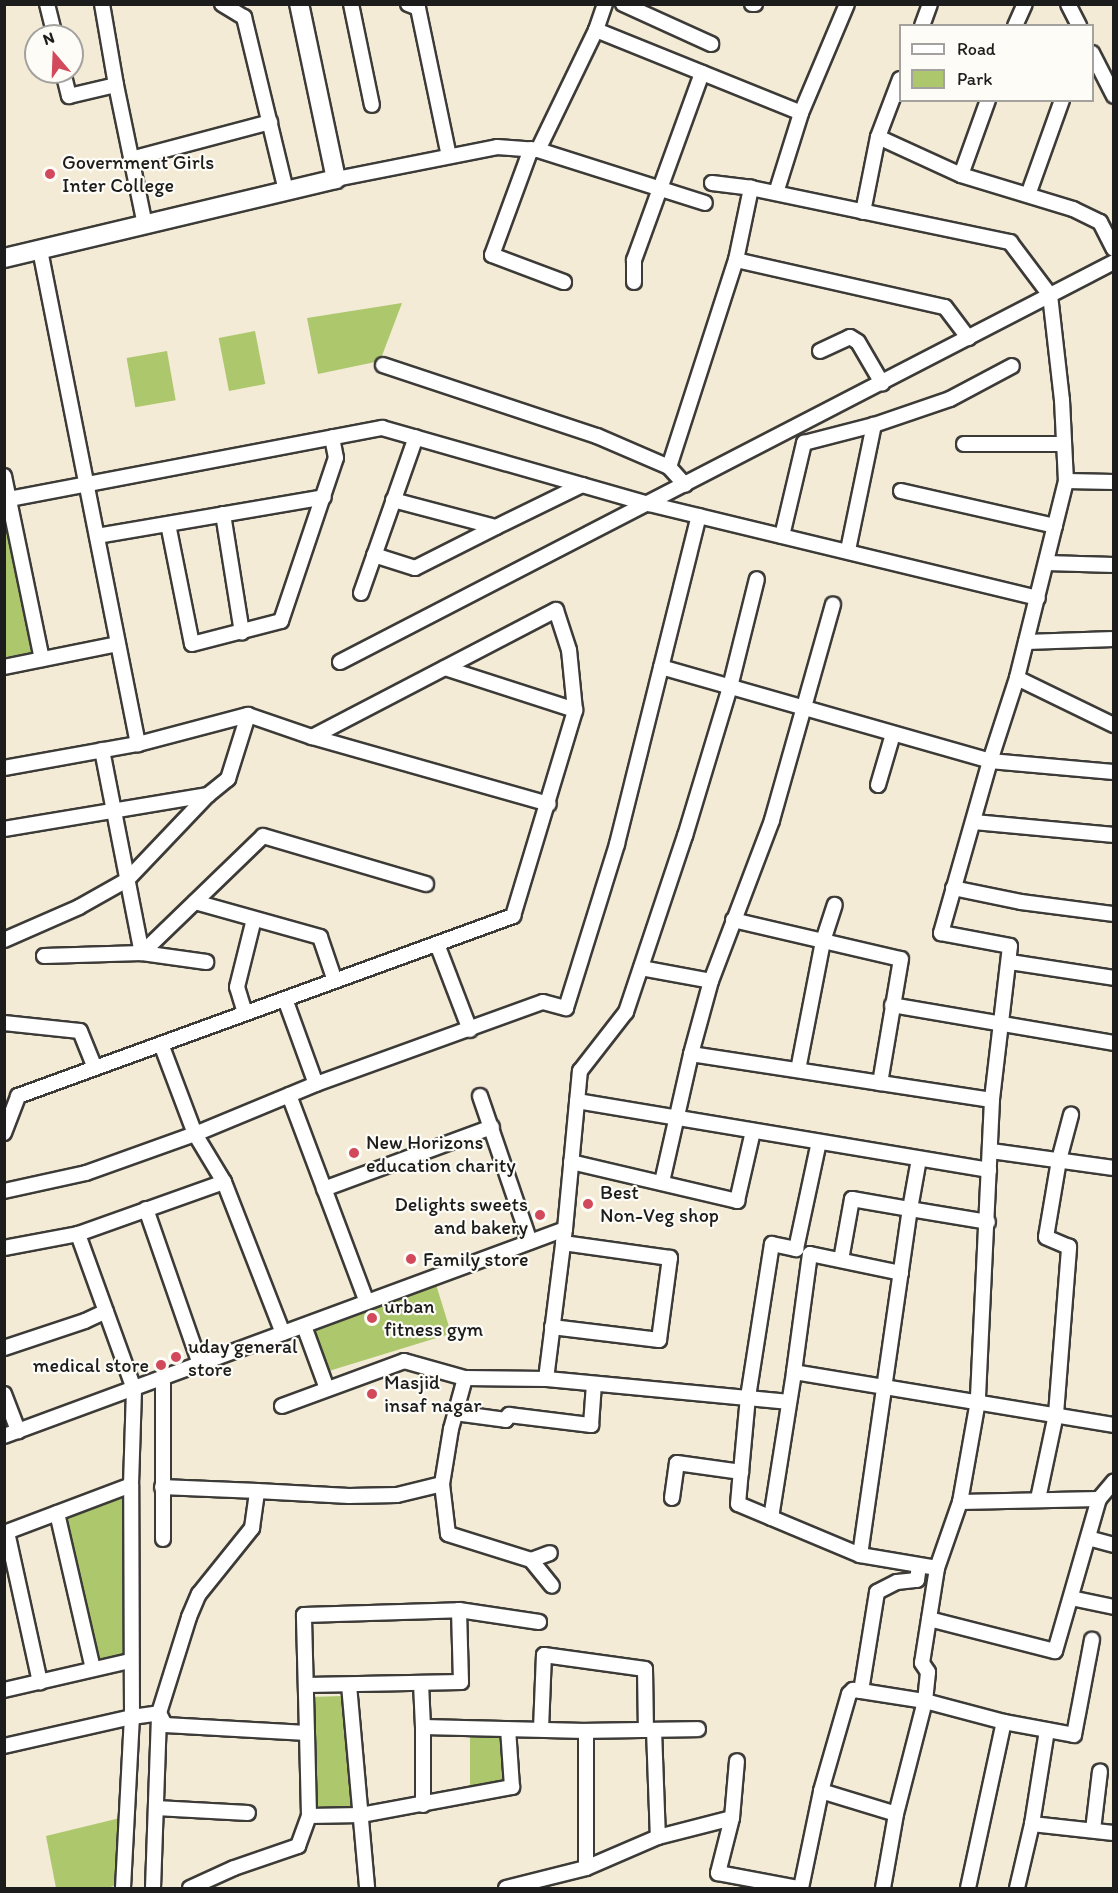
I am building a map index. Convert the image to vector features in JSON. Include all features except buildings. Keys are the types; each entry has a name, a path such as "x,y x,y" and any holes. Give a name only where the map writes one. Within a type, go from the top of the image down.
{"street":[{"path":"47,4 52,24"},
{"path":"102,4 145,225"},
{"path":"222,4 244,16 286,191"},
{"path":"299,4 336,179"},
{"path":"351,4 372,105"},
{"path":"408,4 418,8 449,156"},
{"path":"564,282 492,255 534,149 596,30 605,4"},
{"path":"622,4 711,44"},
{"path":"776,193 801,113 847,4"},
{"path":"923,24 930,4"},
{"path":"1016,24 1024,4"},
{"path":"1068,4 1078,24"},
{"path":"596,30 801,113"},
{"path":"1094,56 1113,96"},
{"path":"634,282 634,260 702,73"},
{"path":"863,212 878,137 899,82"},
{"path":"66,84 69,96 116,85"},
{"path":"961,175 987,102"},
{"path":"1028,195 1061,102"},
{"path":"131,159 270,122"},
{"path":"878,137 961,175 1073,209 1101,222 1113,249"},
{"path":"4,258 336,179 497,147 534,149 705,203"},
{"path":"712,183 751,188 1010,242 1050,295 1066,481 1017,678 990,761 940,933 1010,946 1010,962 992,1100 992,1151 985,1207 988,1222 978,1401 960,1502 937,1568 922,1663 928,1672 925,1701 896,1814 883,1888"},
{"path":"669,467 736,260 751,188"},
{"path":"40,250 138,744"},
{"path":"736,260 945,307 968,338"},
{"path":"340,662 1113,262"},
{"path":"820,351 850,337 858,342 882,383"},
{"path":"383,365 597,436 669,467 685,485"},
{"path":"782,536 804,443 874,425 950,399 1012,366"},
{"path":"848,550 874,425"},
{"path":"7,500 382,428 649,504 848,550 1038,598"},
{"path":"168,524 192,644 281,621 336,458 332,437"},
{"path":"361,593 416,437"},
{"path":"964,444 1064,444"},
{"path":"4,476 7,500 42,659"},
{"path":"1066,481 1113,482"},
{"path":"374,555 415,568 582,485"},
{"path":"901,491 1055,526"},
{"path":"97,536 324,497"},
{"path":"393,500 496,527"},
{"path":"223,514 242,632"},
{"path":"4,1191 86,1173 195,1134 316,1084 543,1002 566,1008 617,844 699,516"},
{"path":"1046,563 1113,565"},
{"path":"546,1379 564,1236 580,1071 626,1012 685,836 730,687 757,579"},
{"path":"662,1182 691,1054 711,981 772,820 833,604"},
{"path":"4,1133 18,1096 513,916 549,804 575,710 570,650 556,610 312,737"},
{"path":"1026,642 1113,639"},
{"path":"4,667 118,644"},
{"path":"661,667 990,761 1113,772"},
{"path":"445,668 575,710"},
{"path":"1017,678 1113,725"},
{"path":"4,940 79,907 127,880 208,795 228,779 248,715"},
{"path":"4,768 138,744 248,715 312,737 549,804"},
{"path":"878,785 893,735"},
{"path":"102,750 142,953"},
{"path":"4,829 113,809 208,795"},
{"path":"974,822 1113,835"},
{"path":"142,953 263,836 426,884"},
{"path":"953,888 1021,902 1113,914"},
{"path":"195,902 320,937 335,981"},
{"path":"798,1070 823,941 835,905"},
{"path":"245,1013 237,987 254,919"},
{"path":"733,920 901,959 880,1083"},
{"path":"437,944 470,1030"},
{"path":"44,956 142,953 206,962"},
{"path":"1010,962 1113,978"},
{"path":"641,968 711,981"},
{"path":"285,999 316,1084"},
{"path":"892,1005 1000,1026 1113,1043"},
{"path":"4,1023 80,1031 95,1068"},
{"path":"161,1044 195,1134 224,1182 284,1333"},
{"path":"691,1054 992,1100"},
{"path":"289,1095 368,1302"},
{"path":"480,1096 530,1242"},
{"path":"577,1101 989,1170"},
{"path":"1038,1499 1056,1414 1069,1247 1046,1238 1059,1161 1071,1115"},
{"path":"324,1189 492,1127"},
{"path":"571,1162 738,1201 753,1131"},
{"path":"796,1249 819,1142"},
{"path":"992,1151 1113,1168"},
{"path":"860,1555 919,1159"},
{"path":"4,1248 78,1234 224,1182"},
{"path":"841,1260 852,1199 988,1222"},
{"path":"146,1209 200,1364"},
{"path":"78,1234 134,1389 131,1485 132,1717 123,1888"},
{"path":"4,1436 530,1242 564,1236 670,1258 659,1340 552,1327"},
{"path":"901,1273 772,1244 748,1397 738,1504 860,1555 937,1568"},
{"path":"771,1518 810,1254"},
{"path":"4,1348 85,1321 106,1311"},
{"path":"304,1326 327,1389"},
{"path":"282,1406 405,1361 465,1378 546,1379 788,1402"},
{"path":"794,1372 885,1389 1113,1422"},
{"path":"163,1378 164,1539"},
{"path":"465,1378 455,1413 442,1484 448,1534 531,1560 552,1586"},
{"path":"455,1413 506,1420 509,1415 591,1425 594,1384"},
{"path":"4,1394 18,1431"},
{"path":"672,1498 677,1463 741,1472"},
{"path":"929,1619 1055,1651 1099,1499 1113,1481"},
{"path":"162,1487 349,1496 398,1495 442,1484"},
{"path":"40,1682 6,1533 131,1485"},
{"path":"153,1888 159,1713 195,1602 252,1528 257,1491"},
{"path":"960,1502 1099,1499"},
{"path":"57,1513 93,1669"},
{"path":"1088,1538 1113,1545"},
{"path":"531,1560 550,1553"},
{"path":"861,1691 878,1592 897,1582 917,1580 919,1566"},
{"path":"1071,1598 1113,1607"},
{"path":"307,1684 461,1682 459,1610"},
{"path":"190,1888 234,1868 298,1846 309,1816 304,1615 459,1610 539,1622"},
{"path":"737,1761 732,1818 718,1873 799,1888 821,1791 849,1694 853,1690 925,1701 1004,1722 1074,1735 1092,1640"},
{"path":"541,1730 544,1655 645,1669 658,1837"},
{"path":"4,1690 130,1661"},
{"path":"421,1683 423,1804"},
{"path":"349,1685 367,1888"},
{"path":"4,1746 159,1713"},
{"path":"159,1713 165,1725 307,1733"},
{"path":"968,1888 1004,1722"},
{"path":"423,1727 586,1731 698,1729"},
{"path":"309,1816 361,1815 512,1787 508,1729"},
{"path":"1017,1888 1032,1824 1047,1730"},
{"path":"586,1731 586,1868"},
{"path":"1093,1830 1100,1771"},
{"path":"821,1791 896,1814"},
{"path":"156,1808 248,1813"},
{"path":"514,1887 586,1868 658,1837 732,1818"},
{"path":"1032,1824 1113,1833"}],"green space":[{"path":"402,303 380,361 318,374 307,318"},
{"path":"255,331 265,384 229,391 219,338"},
{"path":"167,351 176,400 135,407 127,358"},
{"path":"4,507 36,652 5,657 4,657"},
{"path":"435,1281 451,1334 325,1372 309,1320"},
{"path":"126,1493 128,1661 96,1665 62,1517"},
{"path":"343,1696 352,1809 313,1810 310,1697"},
{"path":"503,1733 507,1785 470,1789 470,1734"},
{"path":"120,1818 118,1885 106,1888 56,1888 46,1836"}],"place":[{"name":"Government Girls Inter College","path":"50,174"},
{"name":"New Horizons education charity","path":"354,1153"},
{"name":"Best Non-Veg shop","path":"588,1204"},
{"name":"Delights sweets and bakery","path":"540,1215"},
{"name":"Family store","path":"411,1259"},
{"name":"urban fitness gym","path":"372,1318"},
{"name":"uday general store","path":"176,1357"},
{"name":"medical store","path":"161,1365"},
{"name":"Masjid insaf nagar","path":"372,1394"}]}
